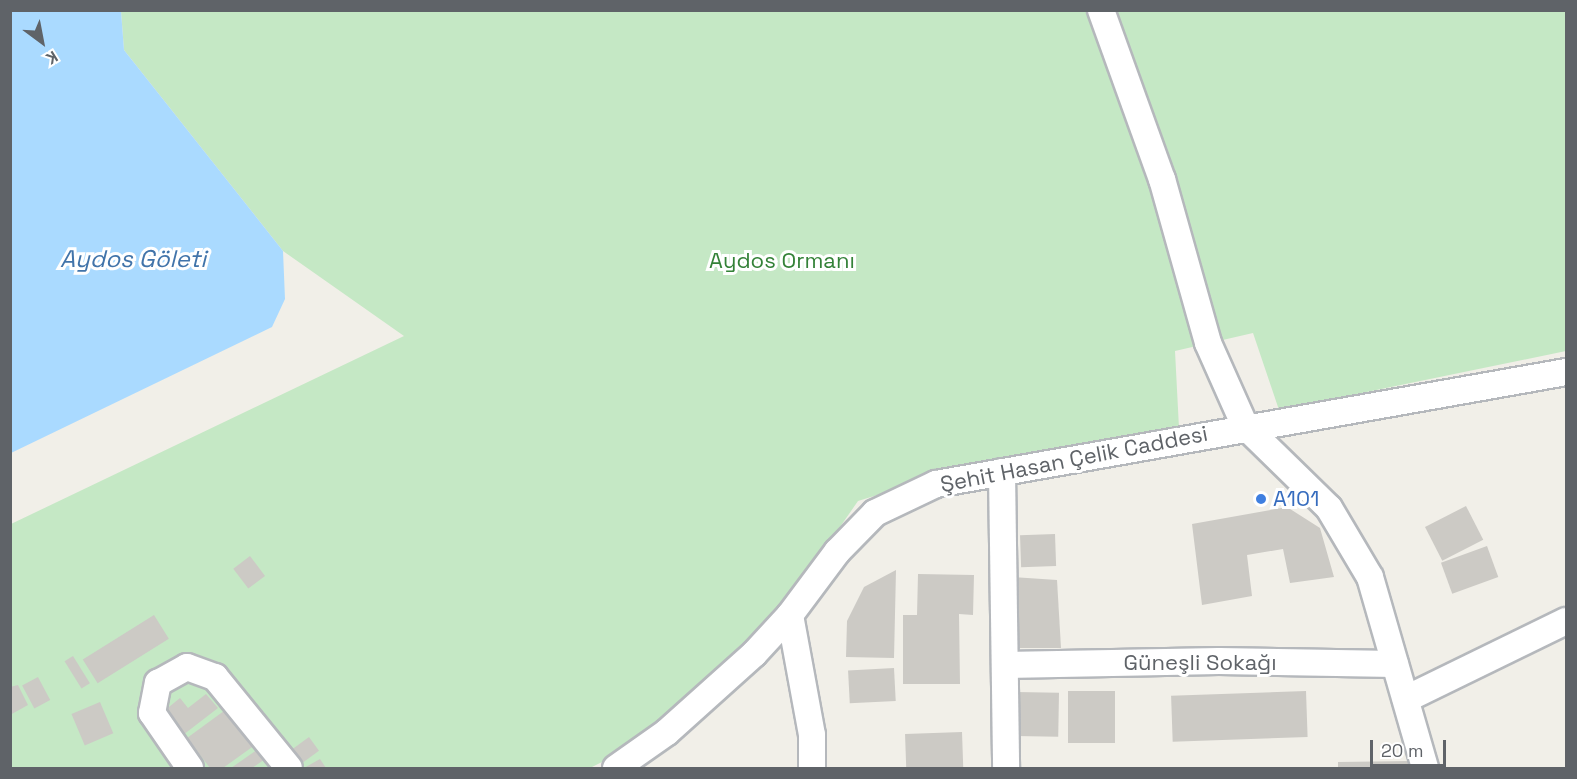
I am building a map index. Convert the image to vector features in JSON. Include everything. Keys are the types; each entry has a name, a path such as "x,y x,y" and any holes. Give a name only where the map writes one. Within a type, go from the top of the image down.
{"street":[{"path":"1101,10 1162,179 1208,343 1245,426 1329,508 1370,577 1425,768"},
{"name":"Şehit Hasan Çelik Caddesi","path":"616,768 667,732 754,654 790,615 837,552 875,513 936,484 1245,426 1566,372"},
{"path":"1002,472 1006,768"},
{"path":"790,615 812,735 813,768"},
{"path":"1406,699 1566,621"},
{"name":"Güneşli Sokağı","path":"1005,665 1219,661 1395,664"},
{"path":"190,768 152,713 158,683 187,668 215,677 289,768"}],"green space":[{"name":"Aydos Ormanı","path":"121,11 1566,11 1566,351 1279,410 1253,333 1175,351 1179,428 997,458 858,501 781,612 709,685 622,752 590,768 11,768 11,524 404,336 283,251 124,50"}],"water":[{"name":"Aydos Göleti","path":"11,10 121,11 124,50 283,251 285,299 272,327 11,453"}],"building":[{"path":"1466,506 1483,540 1442,561 1425,527"},
{"path":"1287,507 1320,528 1334,577 1290,583 1283,549 1247,555 1252,596 1202,605 1192,524"},
{"path":"1055,534 1056,566 1021,567 1020,535"},
{"path":"1487,546 1498,577 1452,594 1441,563"},
{"path":"250,556 265,576 248,589 233,569"},
{"path":"896,570 894,658 846,657 847,621 864,587"},
{"path":"918,574 974,575 973,615 959,614 960,684 903,684 903,615 917,615"},
{"path":"1014,577 1057,580 1061,648 1010,648"},
{"path":"154,615 169,639 98,683 83,660"},
{"path":"73,656 90,683 81,688 65,661"},
{"path":"894,668 896,701 850,703 848,670"},
{"path":"38,677 50,700 34,708 22,685"},
{"path":"18,685 28,705 10,715 10,687"},
{"path":"1068,691 1115,691 1115,743 1068,743"},
{"path":"1306,691 1308,737 1173,742 1171,696"},
{"path":"1015,692 1059,693 1058,737 1014,736"},
{"path":"206,694 218,708 183,735 164,711 180,698 188,708"},
{"path":"100,702 113,733 85,745 71,714"},
{"path":"228,708 255,745 223,768 210,768 187,738"},
{"path":"962,732 963,768 906,768 905,734"},
{"path":"309,737 319,751 301,764 291,750"},
{"path":"261,747 268,757 252,768 231,768"},
{"path":"320,759 326,768 304,768"},
{"path":"1410,761 1410,768 1338,768 1338,762"}],"place":[{"name":"A101","path":"1261,499"}]}
